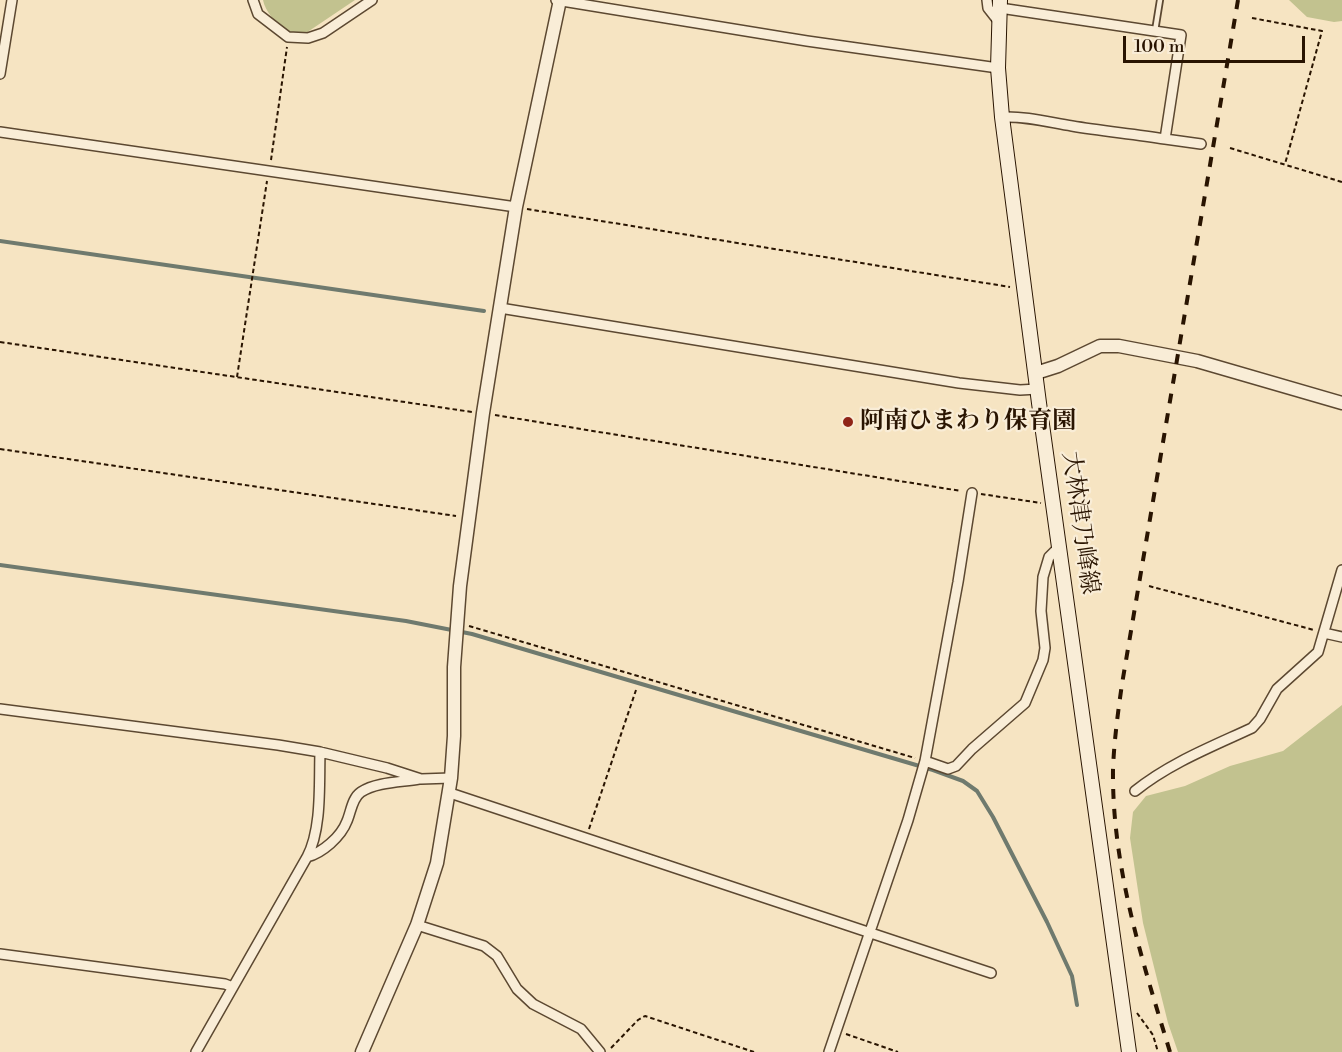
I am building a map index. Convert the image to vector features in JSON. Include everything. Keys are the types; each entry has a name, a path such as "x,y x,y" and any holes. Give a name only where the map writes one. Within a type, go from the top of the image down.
{"main road":[{"name":"大林津乃峰線","path":"1000,4 998,68 1002,117 1129,1052"}],"street":[{"path":"0,74 12,0"},
{"path":"253,0 258,14 288,37 308,38 323,33 372,0"},
{"path":"555,0 807,41 998,68"},
{"path":"362,1052 417,925 437,863 452,778 457,623 468,518 516,207 560,0"},
{"path":"987,0 988,8 999,22"},
{"path":"1000,4 1181,35 1165,139"},
{"path":"1002,117 1022,116 1074,126 1201,144"},
{"path":"0,132 516,207"},
{"path":"500,308 959,383 1020,390 1038,389"},
{"path":"1036,373 1058,366 1100,346 1119,346 1197,362 1342,403"},
{"path":"829,1052 908,820 924,765 972,493"},
{"path":"924,765 948,769 956,766 1025,703 1043,660 1045,648 1041,611 1043,577 1049,557 1059,546"},
{"path":"1135,791 1156,774 1172,765 1252,728 1260,719 1277,689 1318,652 1342,570"},
{"path":"1324,633 1342,637"},
{"path":"0,709 226,737 320,752 421,778"},
{"path":"196,1052 312,847 316,829 320,752"},
{"path":"307,857 318,854 340,832 346,824 355,798 361,792 376,786 421,778 452,778"},
{"path":"450,793 991,973"},
{"path":"417,925 484,946 496,956 517,989 533,1004 581,1029 603,1052"},
{"path":"0,954 225,984 232,987"}],"lane":[{"path":"1155,31 1160,0"}],"path":[{"path":"1252,18 1322,31 1285,164"},
{"path":"237,376 288,37"},
{"path":"1230,148 1342,182"},
{"path":"516,207 1012,288 1025,287"},
{"path":"0,342 483,413 972,493 1037,503 1054,503"},
{"path":"0,449 468,518"},
{"path":"1149,586 1324,633"},
{"path":"457,623 924,765"},
{"path":"586,837 636,690"},
{"path":"1135,1008 1153,1035 1158,1052"},
{"path":"603,1052 615,1045 638,1020 645,1016 754,1052"},
{"path":"837,1031 898,1052"}],"green space":[{"path":"263,0 355,0 306,33 296,33 286,30 275,21"},
{"path":"1289,0 1342,0 1342,21 1334,22 1307,17"},
{"path":"1342,705 1342,1052 1178,1052 1168,1023 1143,923 1130,838 1133,812 1146,796 1185,786 1230,766 1283,751"}],"waterway":[{"path":"0,241 484,311"},
{"path":"0,565 406,621 472,634 933,770 963,781 977,791 993,817 1047,922 1072,976 1077,1005"}],"railway":[{"path":"1170,1052 1139,948 1123,878 1114,806 1113,770 1122,684 1238,0"}],"place":[{"name":"阿南ひまわり保育園","path":"848,422"}]}
